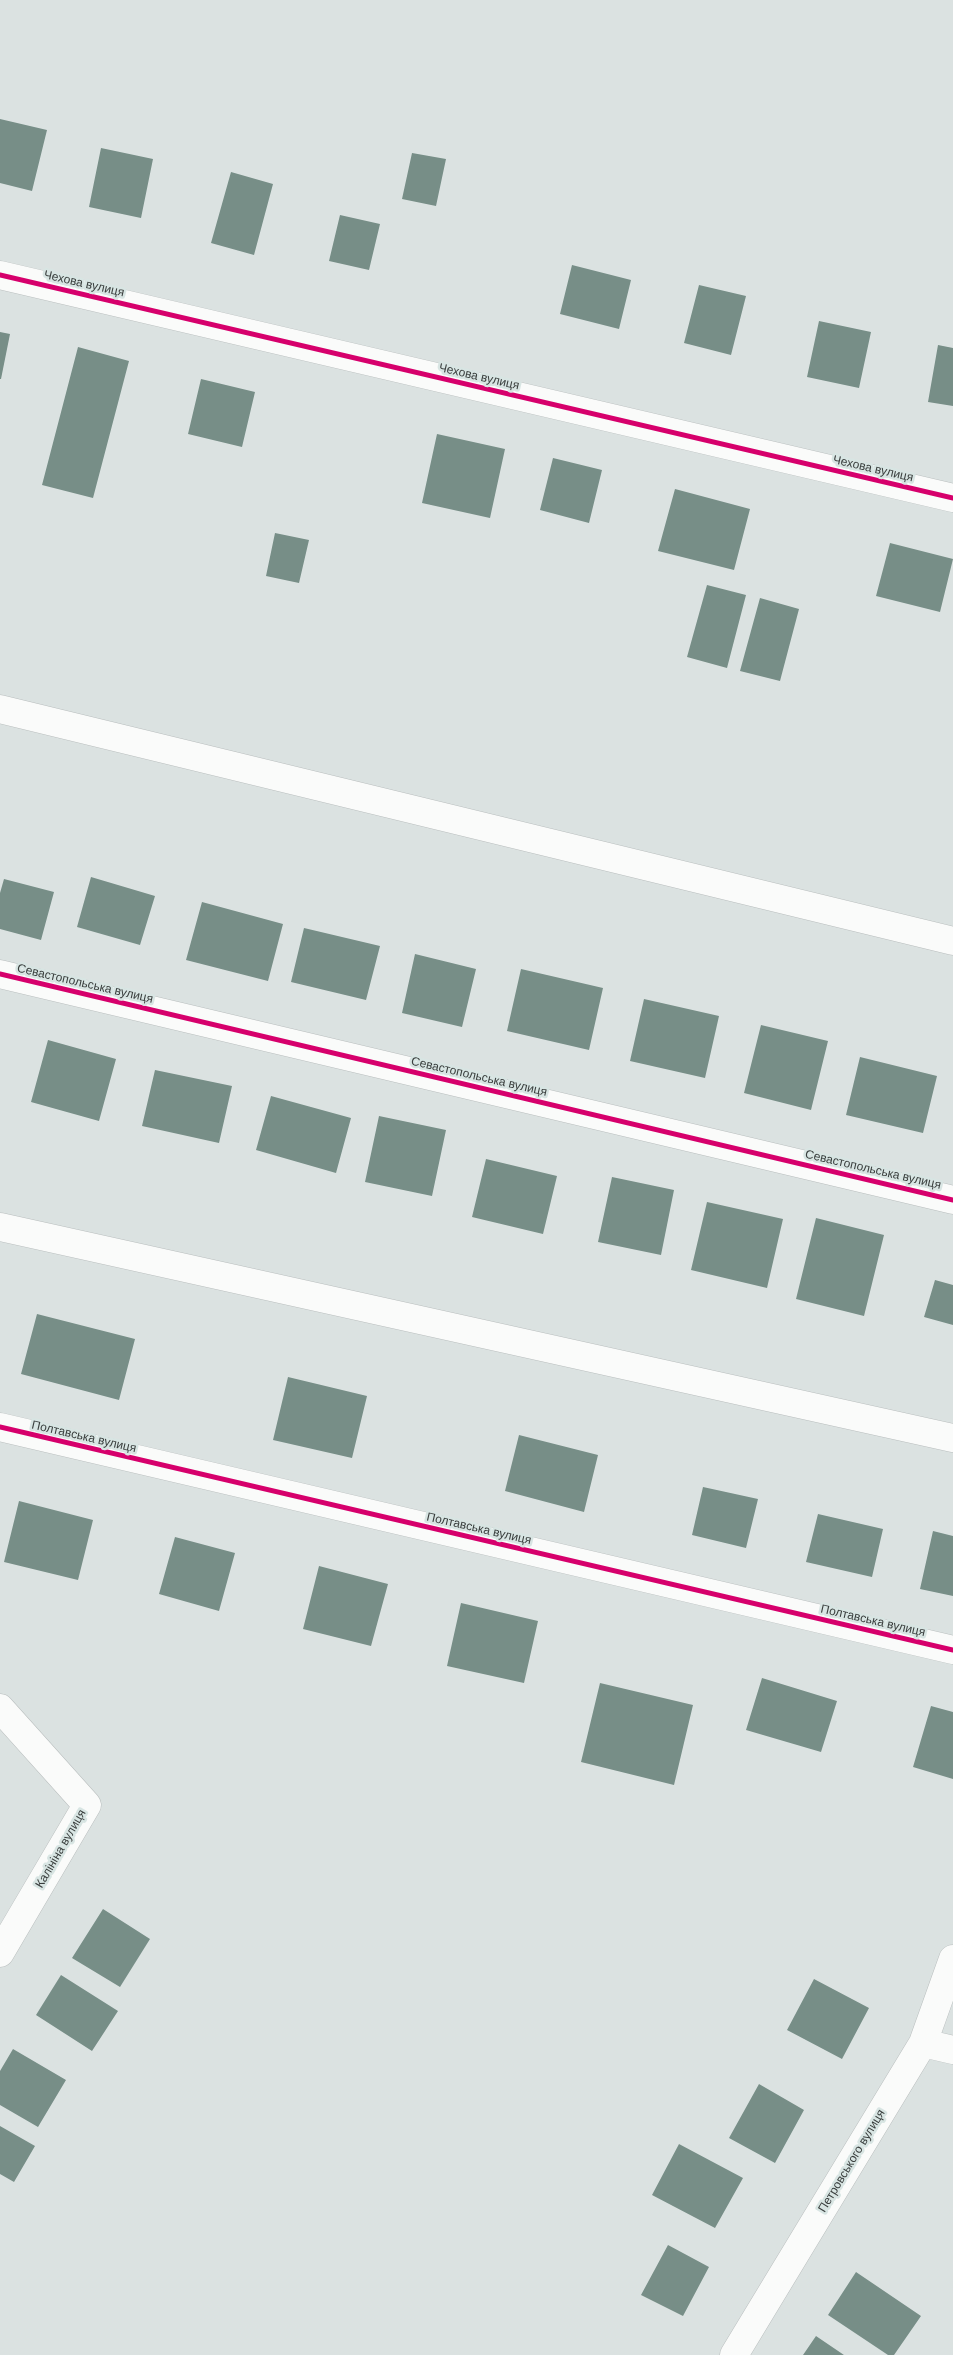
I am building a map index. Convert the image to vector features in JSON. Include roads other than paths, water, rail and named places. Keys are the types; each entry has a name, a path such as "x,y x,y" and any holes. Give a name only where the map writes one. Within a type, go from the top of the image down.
{"street":[{"name":"Чехова вулиця","path":"0,275 953,498"},
{"path":"0,709 953,941"},
{"name":"Севастопольська вулиця","path":"0,974 953,1200"},
{"path":"0,1227 953,1438"},
{"name":"Полтавська вулиця","path":"0,1427 953,1650"},
{"name":"Калініна вулиця","path":"0,1708 87,1805 0,1953"},
{"name":"Петровського вулиця","path":"734,2355 923,2043 953,1959"},
{"path":"923,2043 953,2050"}]}
